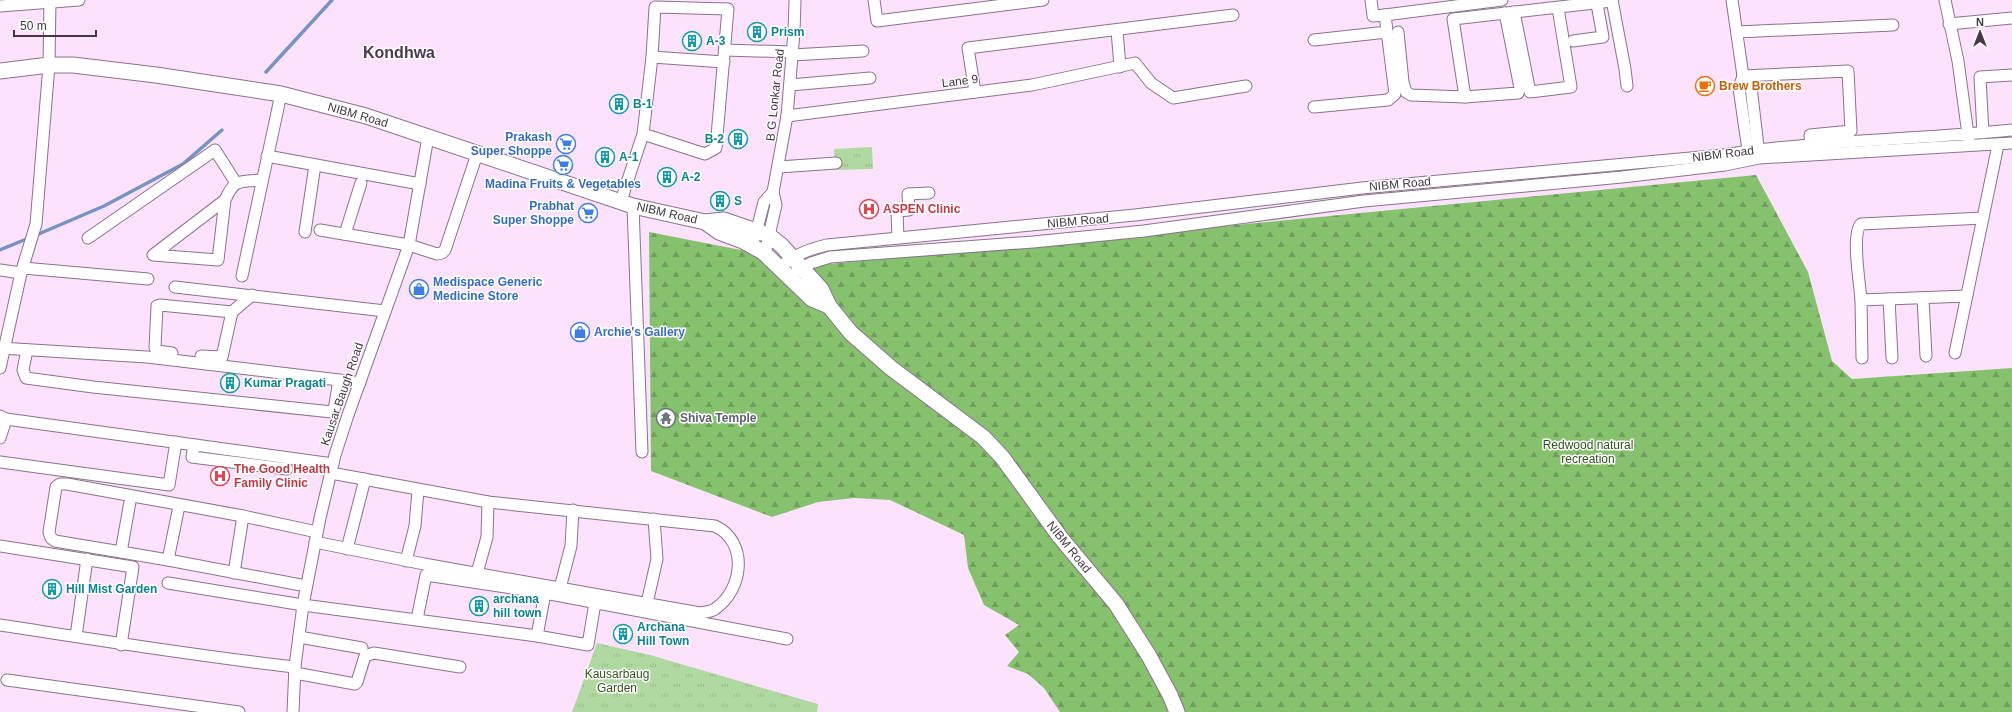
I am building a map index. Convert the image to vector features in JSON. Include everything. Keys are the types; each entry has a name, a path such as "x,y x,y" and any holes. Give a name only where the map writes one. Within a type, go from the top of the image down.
{"main road":[{"name":"NIBM Road","path":"0,71 49,65 73,65 149,74 281,94 366,116 627,203 705,222 724,220 763,233 791,257 821,289 829,306 851,333 891,368 983,437 1002,457 1060,537 1116,604 1149,656 1170,695 1177,712"},
{"name":"NIBM Road","path":"705,222 720,232 759,249 812,299 829,306"}],"street":[{"path":"0,6 79,0"},
{"name":"B G Lonkar Road","path":"759,249 763,233 764,202 774,192 787,116 792,54 794,0"},
{"path":"874,0 877,21 1043,0"},
{"path":"1371,0 1373,16 1502,0"},
{"path":"1732,0 1743,76 1739,88 1754,155"},
{"path":"1944,0 1958,61 1969,147"},
{"path":"0,368 2,349 36,224 49,65 50,1"},
{"path":"1465,97 1453,19 1597,4 1612,1 1627,86"},
{"path":"1573,41 1603,37 1597,4"},
{"path":"642,452 638,310 627,203 643,134 652,57 655,7 728,9 716,148 705,154 643,134"},
{"path":"1510,13 1530,92 1571,87 1558,8"},
{"path":"1385,15 1392,32 1406,92 1411,95 1465,97 1518,94 1520,88 1510,13"},
{"path":"974,92 968,48 1233,15"},
{"path":"1949,24 2012,18"},
{"path":"1737,32 1893,25"},
{"path":"1118,30 1120,67"},
{"path":"1314,40 1392,32"},
{"path":"1314,107 1388,100 1392,98 1395,94 1392,32"},
{"path":"725,50 792,54 864,51"},
{"path":"652,57 724,62"},
{"name":"Lane 9","path":"787,116 1032,85 1135,64 1151,83 1173,98 1246,86"},
{"path":"1743,76 1848,71 1851,131 1810,135 1811,146"},
{"path":"1982,133 1980,77 2012,75"},
{"path":"790,85 870,78"},
{"path":"242,276 261,180 281,94"},
{"name":"NIBM Road","path":"785,272 802,268 811,263 830,257 1033,242 1144,231 1364,201 1622,177 1725,165 1754,155 1811,146 1968,135 2012,130"},
{"name":"Kausar Baugh Road","path":"293,712 295,670 303,605 316,537 332,469 348,415 408,245 428,137"},
{"name":"NIBM Road","path":"785,272 791,257 809,249 827,245 1135,216 1362,188 1754,155 2012,144"},
{"path":"1955,353 1998,145"},
{"path":"88,238 215,150 236,183"},
{"path":"320,230 408,245 437,254 442,253 445,250 477,154"},
{"path":"267,156 420,184"},
{"path":"779,167 836,162"},
{"path":"305,232 315,164"},
{"path":"225,200 153,255 218,260 225,200 231,188 236,183 261,180"},
{"path":"345,234 361,183"},
{"path":"898,238 897,211 909,210 908,194 929,192"},
{"path":"1862,358 1861,300 1856,239 1858,227 1861,224 1982,218"},
{"path":"827,245 830,257"},
{"path":"0,270 148,280"},
{"path":"175,287 385,311"},
{"path":"232,312 160,305 157,306 155,348 162,352 222,357 232,312 252,295"},
{"path":"1861,300 1967,296"},
{"path":"1923,298 1926,356"},
{"path":"1889,299 1892,358"},
{"path":"2,349 147,357 360,383"},
{"path":"27,350 23,370 26,378 93,387 332,412 334,410 339,380"},
{"path":"0,438 3,418 194,445 287,469"},
{"path":"0,462 169,486 176,442"},
{"path":"246,458 332,469 365,479 488,502 715,526 724,530 738,552 738,576 730,595 714,610 700,612 406,561 347,549 316,537 243,516 60,484 56,487 49,532 51,538 55,541 168,560 306,586"},
{"path":"347,549 365,479"},
{"path":"406,561 415,526 418,490"},
{"path":"121,552 130,496"},
{"path":"477,573 487,537 488,502"},
{"path":"168,560 179,506"},
{"path":"560,588 571,546 573,510"},
{"path":"234,573 243,516"},
{"path":"647,603 656,559 654,520"},
{"path":"0,546 133,567 121,645"},
{"path":"76,636 87,559"},
{"path":"417,619 426,575 545,593 787,639"},
{"path":"168,583 303,605 417,619 588,644 595,603"},
{"path":"537,636 545,593"},
{"path":"0,625 76,636 121,645 295,670 355,684 357,682 365,656 374,653 460,667"},
{"path":"299,637 362,648"},
{"path":"7,680 239,712"}],"green space":[{"path":"872,147 873,169 835,170 834,149"},
{"name":"Redwood natural recreation","path":"1756,175 1808,272 1832,361 1852,379 2012,368 2012,712 1060,712 1044,688 1028,674 1007,666 1019,652 1005,635 1019,625 984,605 968,568 964,535 890,500 854,498 818,502 772,517 651,471 649,232 818,265"},
{"name":"Kausarbaug Garden","path":"597,643 650,655 818,704 817,712 572,712"}],"waterway":[{"path":"266,72 332,0"},
{"path":"34,236 104,206 183,164 222,130"},
{"path":"0,250 29,238"}],"place":[{"name":"Prism","path":"757,32"},
{"name":"A-3","path":"692,41"},
{"name":"Brew Brothers","path":"1705,86"},
{"name":"B-1","path":"619,104"},
{"name":"B-2","path":"738,139"},
{"name":"Prakash Super Shoppe","path":"566,144"},
{"name":"A-1","path":"605,157"},
{"name":"Madina Fruits & Vegetables","path":"563,165"},
{"name":"A-2","path":"667,177"},
{"name":"S","path":"720,201"},
{"name":"ASPEN Clinic","path":"869,209"},
{"name":"Prabhat Super Shoppe","path":"588,213"},
{"name":"Medispace Generic Medicine Store","path":"419,289"},
{"name":"Archie's Gallery","path":"580,332"},
{"name":"Kumar Pragati","path":"230,383"},
{"name":"Shiva Temple","path":"666,418"},
{"name":"The Good Health Family Clinic","path":"220,476"},
{"name":"Hill Mist Garden","path":"52,589"},
{"name":"archana hill town","path":"479,606"},
{"name":"Archana Hill Town","path":"623,634"}],"district":[{"name":"Kondhwa","path":"399,52"}]}
